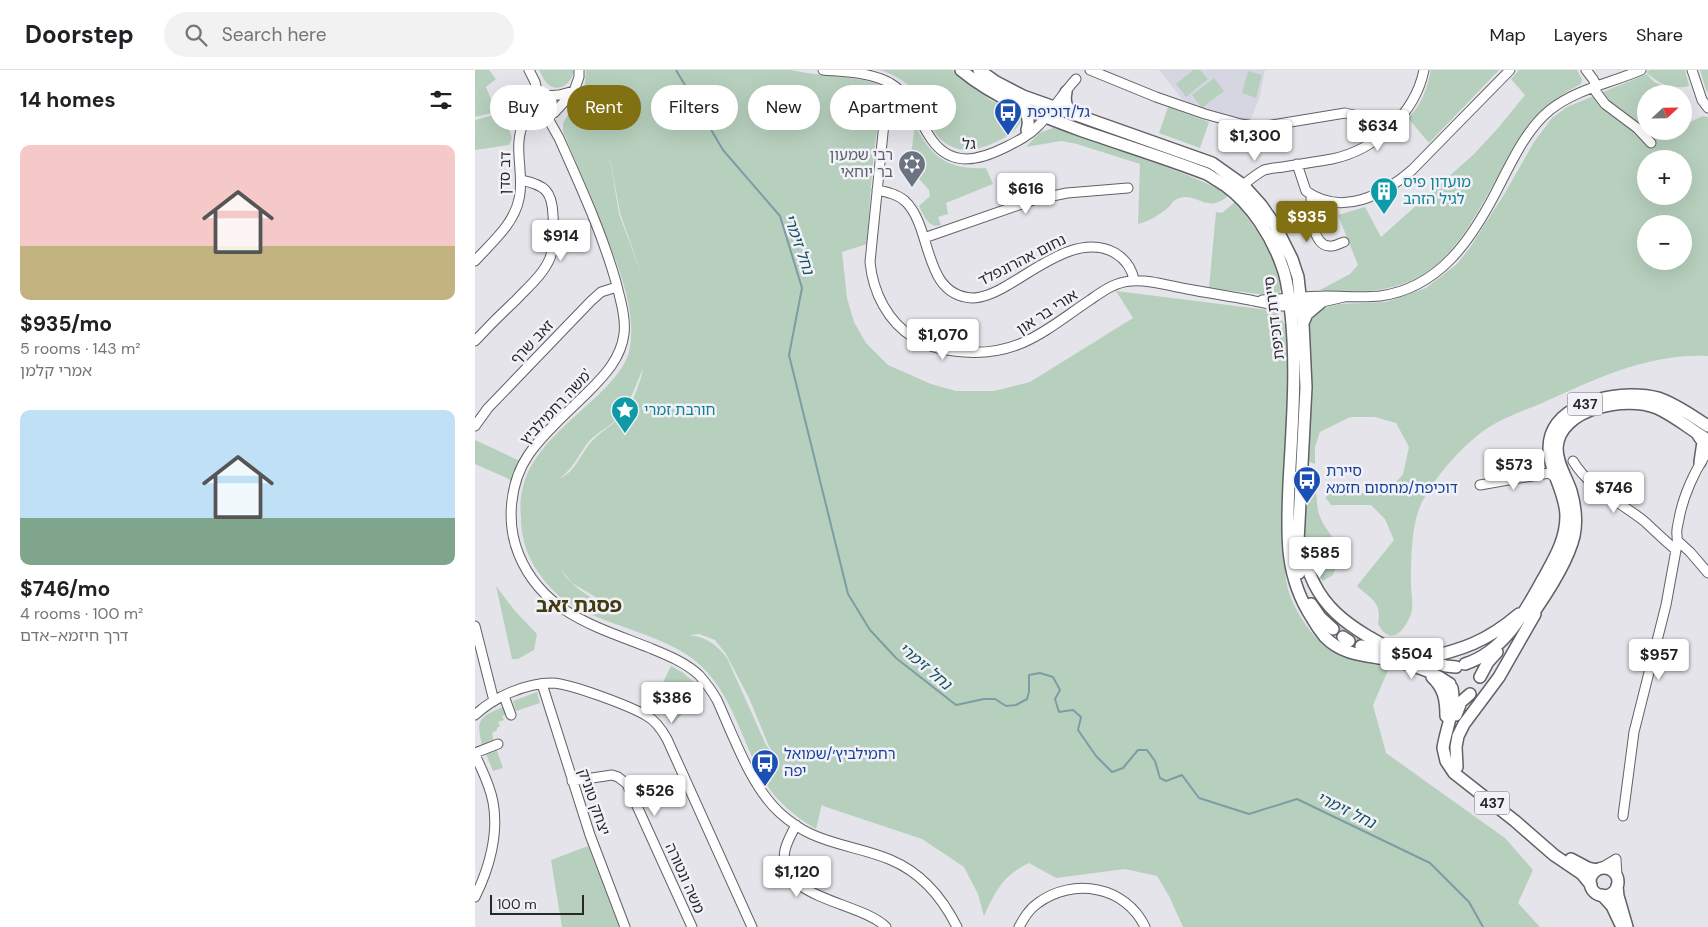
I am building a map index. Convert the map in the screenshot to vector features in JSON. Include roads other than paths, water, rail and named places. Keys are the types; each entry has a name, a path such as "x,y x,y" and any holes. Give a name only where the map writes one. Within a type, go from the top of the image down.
{"main road":[{"name":"סיירת דוכיפת","path":"961,70 975,82 1020,106 1074,115 1211,164 1240,191"},
{"name":"סיירת דוכיפת","path":"979,70 1047,111 1207,174 1240,191 1261,205 1288,251 1298,277 1295,301 1287,545 1292,572 1301,601 1326,638 1347,652 1398,662 1421,664"},
{"path":"1066,92 1066,105 1068,110 1074,115"},
{"path":"1020,106 1028,120 1027,130"},
{"name":"סיירת דוכיפת","path":"1295,301 1303,323 1306,387 1298,539 1307,584 1335,627"},
{"path":"1303,323 1307,314 1320,303"},
{"name":"437","path":"1461,665 1489,652 1512,630 1529,605 1557,556 1563,538 1566,516 1565,500 1552,470 1550,460 1551,436 1561,419 1569,412 1595,400 1627,395 1641,395 1673,404 1708,426"},
{"name":"437","path":"1480,677 1488,662 1512,639 1544,598 1574,536 1576,517 1571,490 1561,471 1557,448 1559,435 1569,423 1595,408 1614,404 1635,403 1656,407 1708,440"},
{"path":"1696,434 1703,442 1706,455"},
{"path":"1299,525 1309,574 1322,596 1341,618 1352,627 1396,653 1421,664 1460,694 1470,694"},
{"path":"1457,767 1456,747 1458,736 1464,724 1499,677 1544,598"},
{"path":"1421,664 1482,640 1508,623 1529,605"},
{"path":"1362,644 1396,653"},
{"path":"1421,664 1461,665 1475,668 1480,677 1478,687 1461,702 1451,729 1450,750 1457,767"},
{"path":"1421,664 1443,689 1446,705 1445,739"},
{"path":"1451,686 1450,676 1461,665"},
{"name":"437","path":"1451,686 1454,697 1453,707 1445,739 1444,754 1454,773 1554,855 1582,874 1591,885"},
{"name":"437","path":"1457,767 1463,774 1519,816 1571,859 1588,868 1599,869"},
{"path":"1622,927 1612,906 1602,895 1595,892 1591,885 1591,876 1599,869 1610,869 1617,881 1618,896 1627,927"},
{"path":"1602,895 1611,894 1617,881"}],"street":[{"path":"529,70 537,85"},
{"path":"576,85 579,70"},
{"name":"גל","path":"823,70 862,74 892,85"},
{"path":"1047,111 1059,92 1090,70 1205,114 1241,124 1260,127 1345,113 1362,117 1378,137"},
{"path":"1240,191 1280,167 1334,158 1363,148 1378,137 1406,110 1419,87 1424,70"},
{"path":"1297,164 1306,191 1321,199 1341,203 1376,195 1412,170 1510,70"},
{"path":"1587,70 1605,104 1637,128 1651,143"},
{"path":"1295,301 1379,296 1400,291 1423,281 1443,268 1475,229 1515,156 1549,110 1566,99 1641,70"},
{"path":"1692,70 1702,100 1708,108"},
{"path":"1047,111 1076,79"},
{"path":"557,109 567,98"},
{"name":"גל","path":"1003,149 1047,111"},
{"name":"גל","path":"926,130 934,144 949,155 954,158 969,160 987,156 1027,136 1047,111"},
{"name":"משה רחמילביץ'","path":"557,119 559,138"},
{"name":"דב סדן","path":"475,261 501,234 511,220 519,200 521,130"},
{"name":"משה רחמילביץ'","path":"554,130 559,138 609,258 624,316 622,344 609,370 535,447 524,463 516,482 511,512 515,545 523,565 535,584 549,600 563,610 584,622 678,660 698,674 717,700 759,789 770,803 796,825 811,834 898,863 921,878 937,894 957,927"},
{"name":"אורי בר און","path":"883,130 870,262 874,286 886,311 895,322 906,334 929,346 977,353 1005,350 1018,346 1049,328 1116,283 1134,280 1249,300 1295,301"},
{"path":"475,341 536,279 552,252 554,236 550,196 538,184 521,180"},
{"path":"924,238 1033,200 1067,193 1128,188"},
{"name":"נחום אהרונפלד","path":"877,190 891,193 906,202 922,227 931,262 940,280 955,292 972,298 1000,289 1066,252 1087,247 1097,247 1117,254 1130,268 1134,280"},
{"path":"1311,194 1313,226 1316,235 1326,246 1344,242"},
{"name":"זאב שרף","path":"475,426 488,408 591,301 601,292 617,287"},
{"path":"1295,301 1320,303 1344,297"},
{"path":"1623,816 1634,732 1666,605 1677,546 1679,518 1685,498 1706,455"},
{"path":"1544,474 1548,470 1550,460"},
{"path":"1573,461 1580,472 1597,488 1677,546 1690,552 1708,574"},
{"path":"1480,485 1544,474 1552,474 1556,478"},
{"path":"475,626 494,700"},
{"path":"477,712 494,700 518,690 553,683 612,701 649,716 656,722 667,739 752,927"},
{"name":"יצחק טוניק","path":"542,684 590,835 625,927"},
{"path":"504,696 511,715"},
{"path":"475,897 490,857 495,823 491,793 475,754 498,744"},
{"name":"משה ונטורה","path":"572,781 611,775 618,777 627,784 692,927"},
{"path":"796,825 788,841 784,856 786,871 790,878 813,893 862,911 877,919 886,927"},
{"path":"1019,927 1025,915 1052,894 1070,888 1089,888 1105,891 1120,898 1132,908 1145,927"}],"waterway":[{"name":"נחל זימרי","path":"676,70 723,150 780,216 802,288 789,355 848,594 870,630 896,658 956,705 984,699 995,699 1006,706 1016,705 1027,699 1029,675 1040,673 1053,677 1060,690 1055,699 1059,712 1073,710 1081,717 1078,730 1096,756 1112,772 1123,768 1138,750 1147,750 1155,761 1160,778 1166,781 1182,775 1199,798 1249,814 1297,799 1430,863 1469,902 1483,927"}],"tunnel":[{"path":"1337,624 1347,632"},
{"path":"1352,636 1364,642"}],"place":[{"name":"גל/דוכיפת","path":"1008,136"},
{"name":"רבי שמעון בר יוחאי","path":"912,188"},
{"name":"מועדון פיס לגיל הזהב","path":"1384,215"},
{"name":"חורבת זמרי","path":"625,434"},
{"name":"סיירת דוכיפת/מחסום חזמא","path":"1307,504"},
{"name":"רחמילביץ׳/שמואל יפה","path":"765,787"}],"district":[{"name":"פסגת זאב","path":"579,605"}]}
